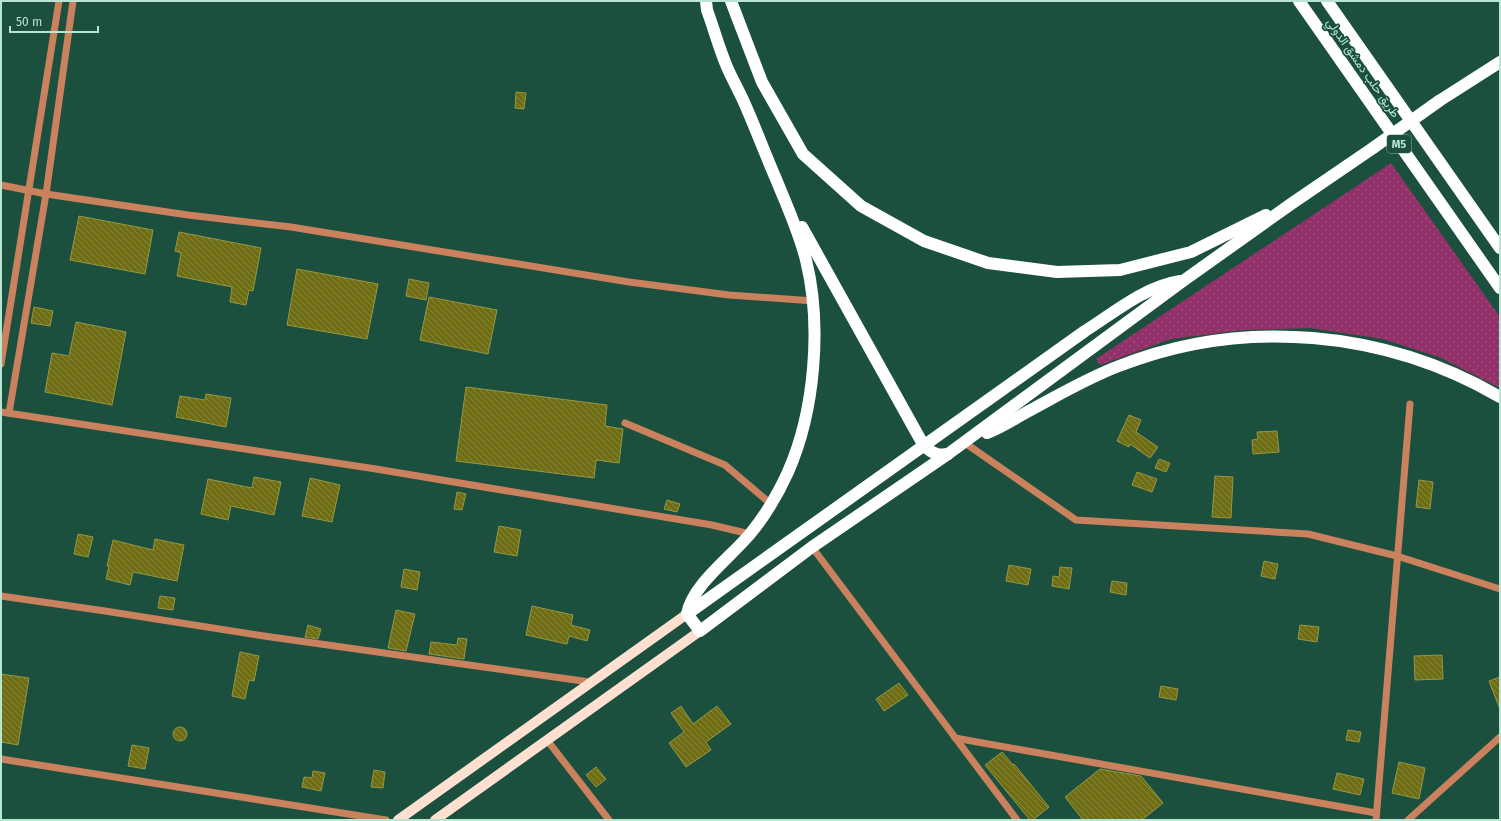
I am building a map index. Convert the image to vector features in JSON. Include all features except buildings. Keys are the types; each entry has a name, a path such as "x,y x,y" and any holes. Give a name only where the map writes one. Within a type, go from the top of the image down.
{"highway":[{"path":"706,1 707,10 726,65 747,108 800,240 811,280 815,324 813,370 806,414 795,454 771,504 750,534 701,586 689,605 687,614 700,631 812,547 969,440 1183,281 1291,204 1373,148 1439,100 1500,62"},
{"path":"731,1 762,82 803,154 861,206 924,241 988,263 1057,272 1120,270 1191,252 1291,204"},
{"name":"طريق حلب دمشق الدولي","path":"1299,1 1500,288"},
{"name":"طريق حلب دمشق الدولي","path":"1327,1 1500,248"},
{"path":"780,188 924,446 935,454 948,454"},
{"path":"687,614 1085,331 1143,294 1162,285 1183,281"},
{"path":"969,440 992,431 1099,374 1139,359 1179,347 1254,337 1288,336 1322,338 1388,350 1421,360 1453,373 1500,397"}],"main road":[{"path":"398,820 687,614"},
{"path":"435,820 700,631"}],"street":[{"path":"1,364 59,1"},
{"path":"9,413 46,194 73,1"},
{"path":"1,185 46,194 188,215 291,227 675,288 729,295 814,301"},
{"path":"955,738 1376,816 1410,404"},
{"path":"1,412 376,469 712,525 750,534"},
{"path":"625,422 725,465 771,504"},
{"path":"969,440 1076,520 1308,534 1397,556 1500,589"},
{"path":"812,547 1018,820"},
{"path":"1,596 264,636 590,682"},
{"path":"1408,820 1500,737"},
{"path":"547,740 609,820"},
{"path":"1,759 386,820"}],"shaded area":[{"path":"1391,163 1500,317 1500,388 1441,358 1383,339 1310,328 1243,330 1171,339 1100,365 1096,359"}]}
